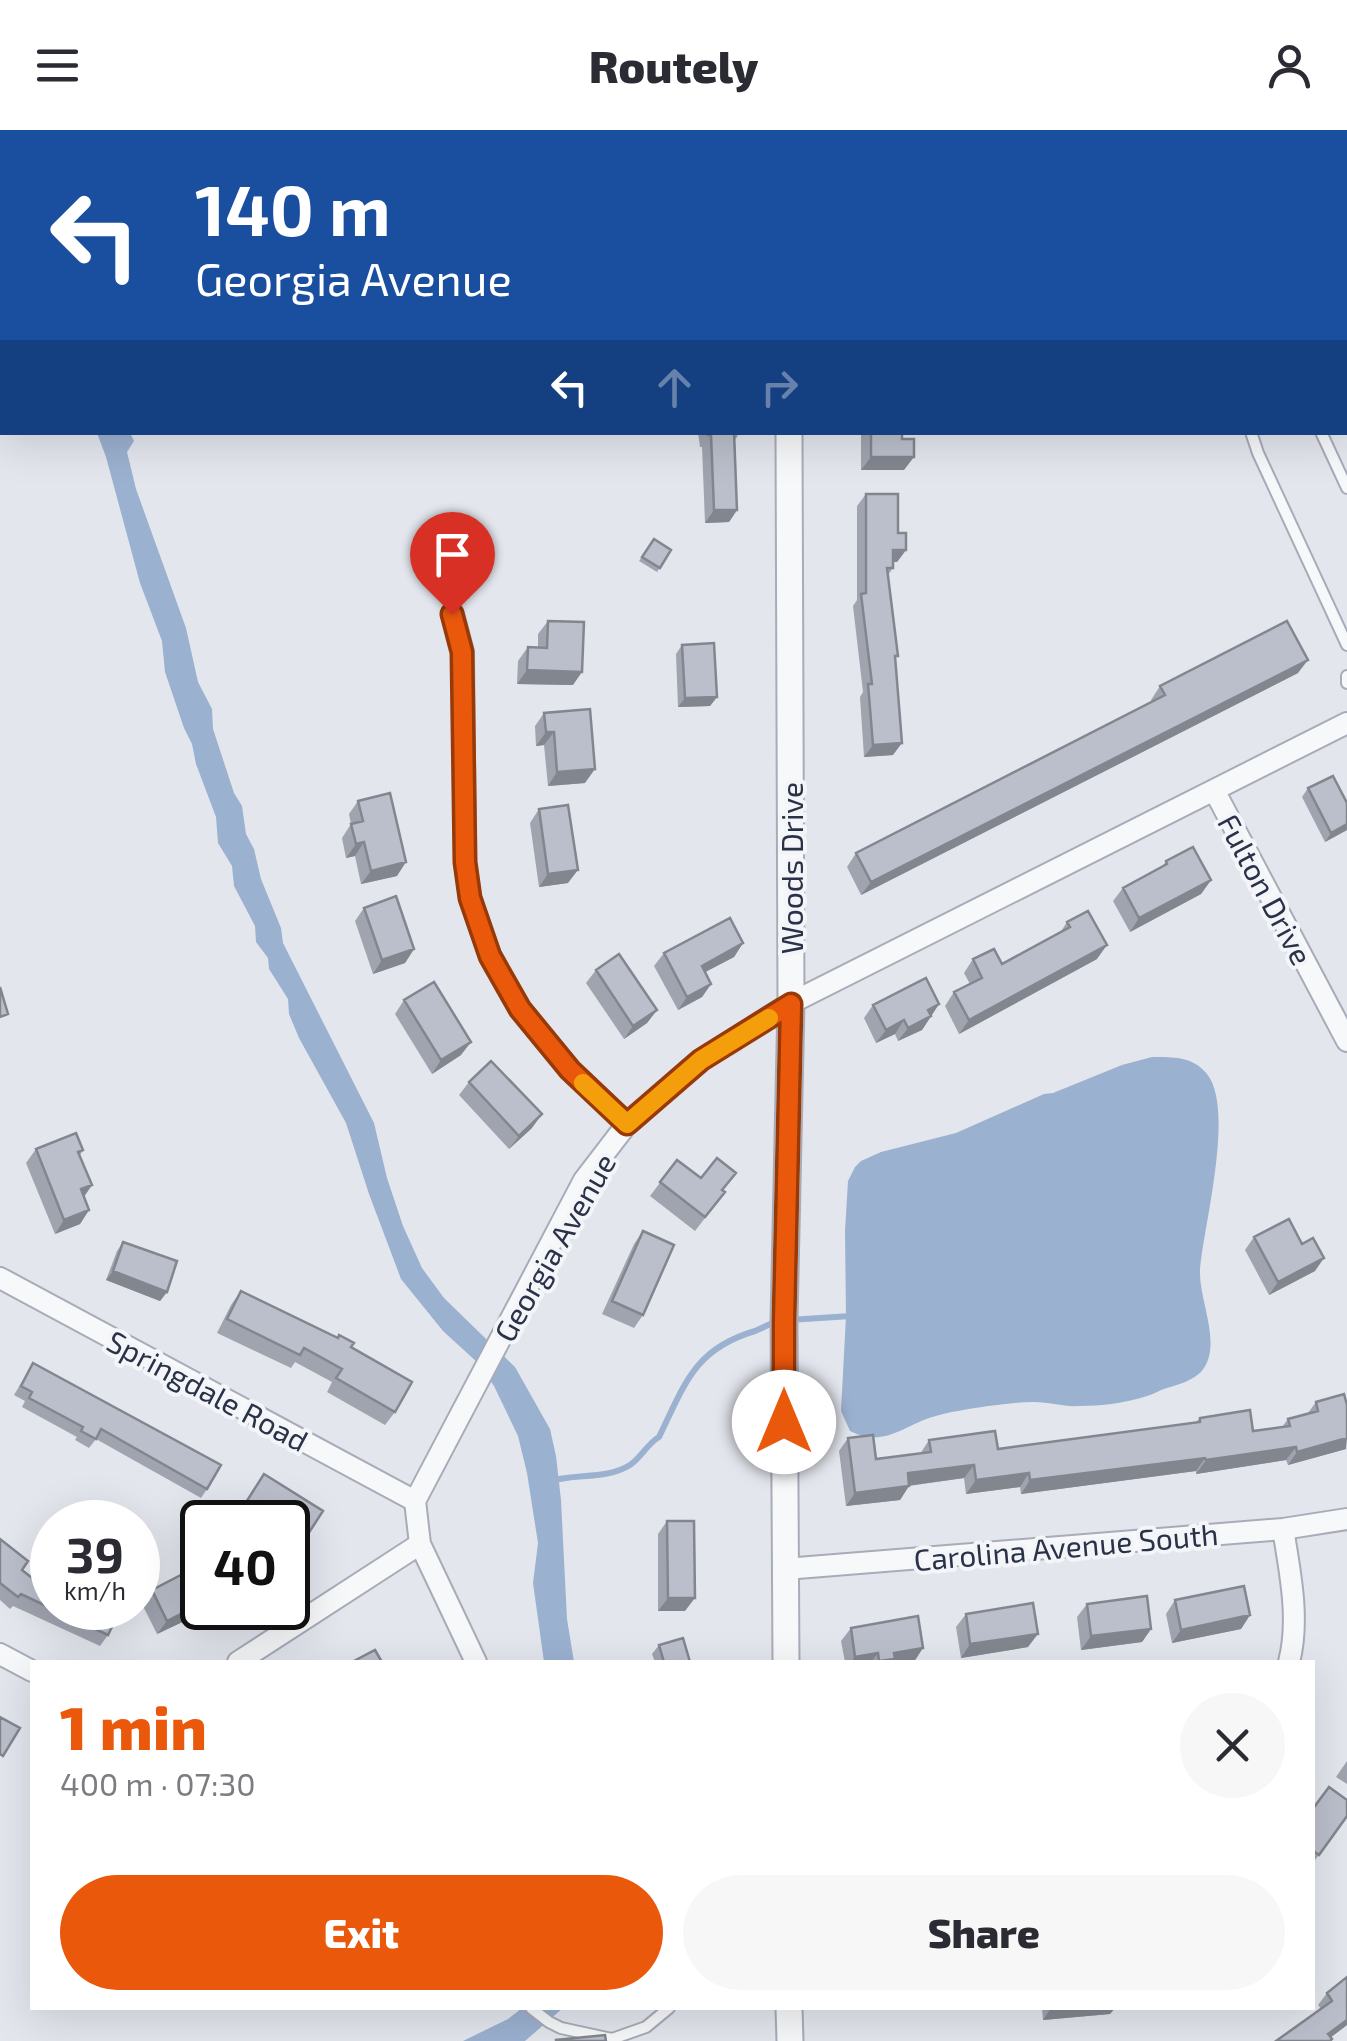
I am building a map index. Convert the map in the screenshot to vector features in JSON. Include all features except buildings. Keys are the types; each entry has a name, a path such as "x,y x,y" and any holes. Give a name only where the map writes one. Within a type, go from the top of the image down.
{"street":[{"name":"Woods Drive","path":"786,1660 784,1321 791,1004 789,435"},
{"path":"452,614 462,652 465,862 470,898 490,956 520,1009 570,1070 627,1124"},
{"name":"Georgia Avenue","path":"415,1501 584,1180 627,1124 701,1060 791,1004 1347,723"},
{"name":"Fulton Drive","path":"1214,790 1347,1041"},
{"name":"Springdale Road","path":"0,1278 415,1501"},
{"path":"415,1501 420,1544 475,1660"},
{"name":"Carolina Avenue South","path":"785,1570 1283,1529 1347,1519"},
{"path":"1283,1529 1292,1580 1293,1647 1290,1660"},
{"path":"241,1660 420,1544"},
{"path":"0,1654 30,1670"},
{"path":"789,2010 790,2041"}],"lane":[{"path":"1252,435 1347,645"},
{"path":"1322,435 1347,488"},
{"path":"534,2010 561,2028 612,2039 646,2027 667,2010"}],"water":[{"path":"98,435 131,435 134,441 127,452 136,489 186,628 198,682 212,709 213,729 242,806 246,834 283,943 374,1123 387,1178 422,1268 444,1298 515,1367 550,1429 561,1500 567,1619 574,1660 544,1660 533,1583 538,1543 518,1436 478,1363 443,1331 401,1279 346,1123 299,1038 289,1014 288,999 256,942 255,926 234,886 232,866 218,843 216,817 165,672 162,641 140,583"},
{"path":"1152,1057 1195,1064 1207,1074 1215,1091 1216,1168 1200,1269 1210,1349 1201,1372 1180,1384 1122,1402 1073,1406 1005,1404 936,1416 881,1437 850,1431 841,1411 845,1231 848,1181 855,1167 881,1152 956,1133 1044,1094"},
{"path":"519,2010 561,2010 525,2041 463,2041"}],"waterway":[{"path":"789,1320 851,1316"},
{"path":"551,1481 611,1473 630,1465 659,1437 685,1385 705,1358 734,1339 777,1322"}],"slow traffic":[{"path":"583,1083 627,1124 701,1060 769,1018"}],"route":[{"path":"452,614 462,652 465,862 470,898 490,956 520,1009 570,1070 627,1124 701,1060 791,1004 784,1422"}]}
